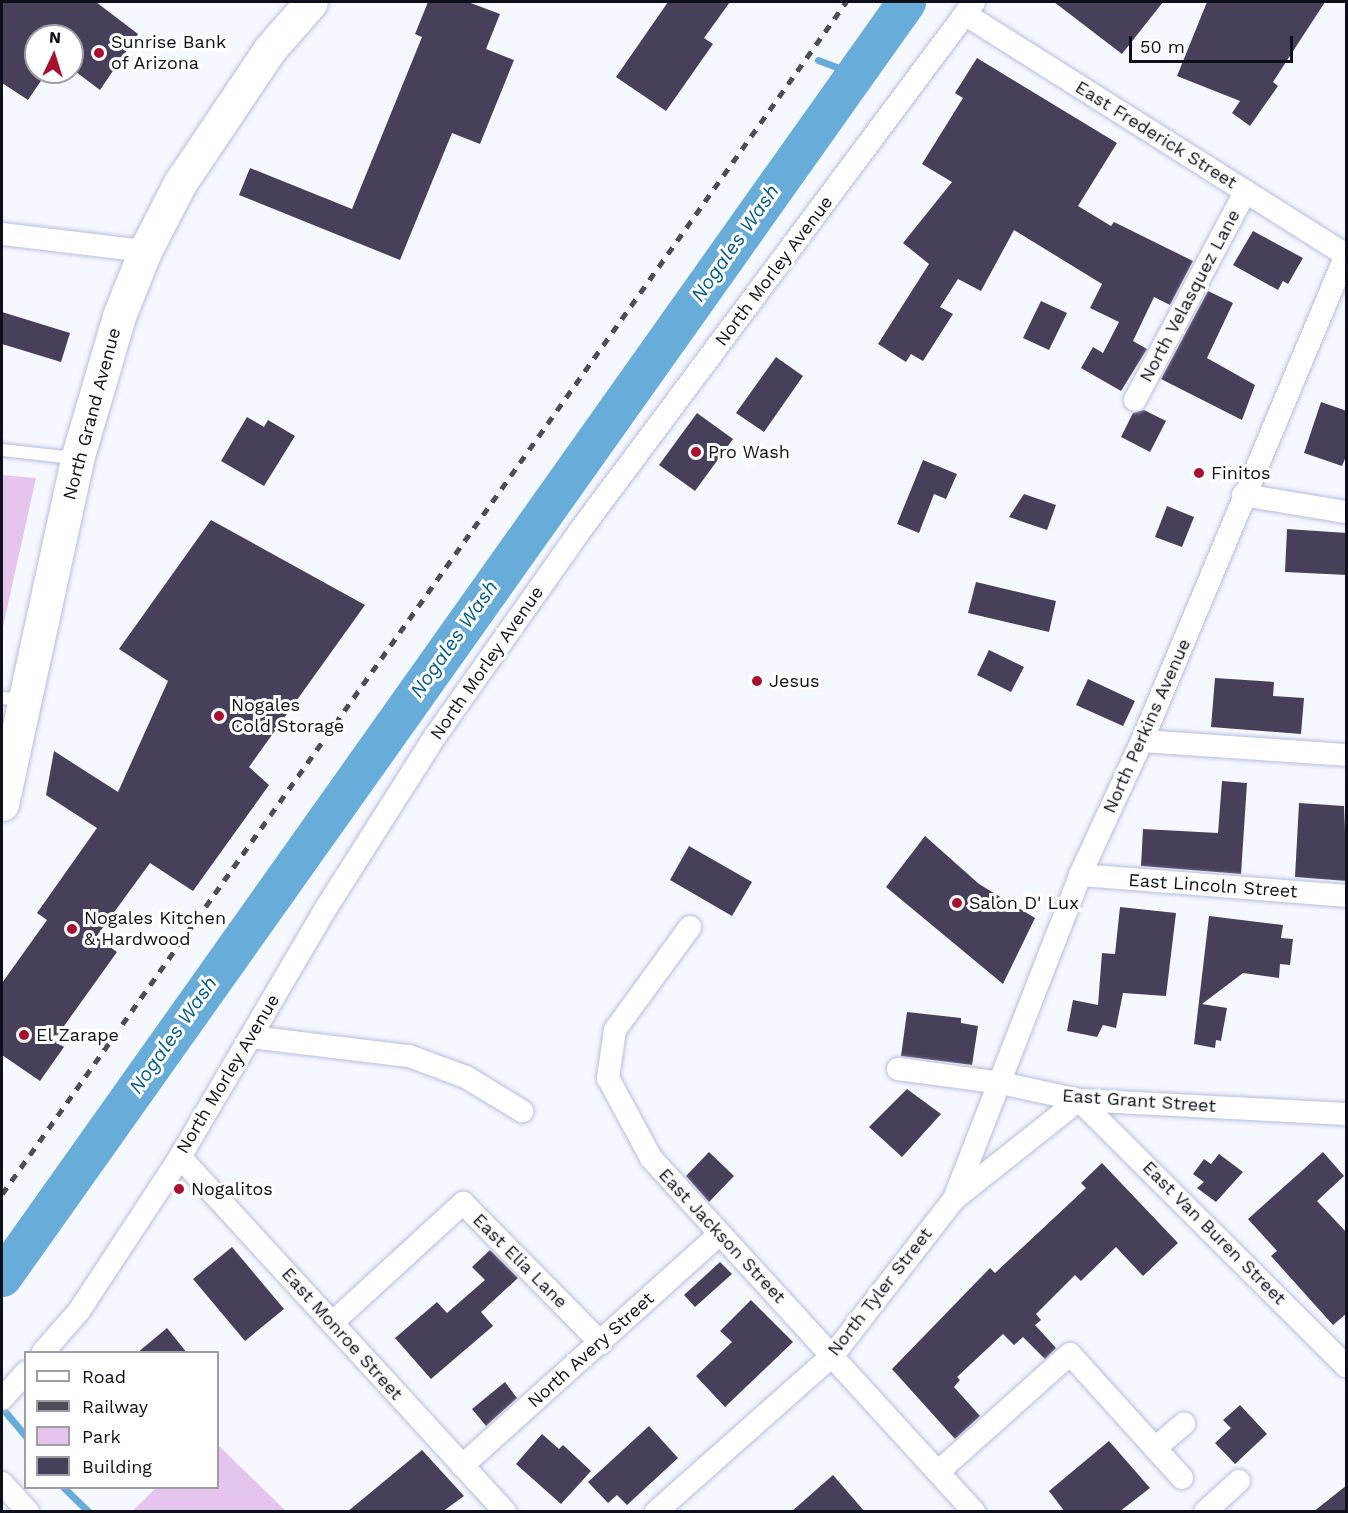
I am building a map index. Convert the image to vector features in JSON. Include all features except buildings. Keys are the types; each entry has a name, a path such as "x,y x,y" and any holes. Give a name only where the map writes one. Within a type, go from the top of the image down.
{"main road":[{"name":"North Grand Avenue","path":"2,804 13,699 96,387 145,251 180,183 219,120 270,49 311,2"}],"street":[{"name":"East Frederick Street","path":"970,8 1245,192 1347,255"},
{"name":"North Morley Avenue","path":"45,1351 79,1311 180,1157 328,905 436,735 586,523 970,8"},
{"name":"North Velasquez Lane","path":"1135,400 1245,192"},
{"path":"2,234 145,251"},
{"name":"North Perkins Avenue","path":"954,1199 1080,876 1142,741 1243,495 1347,255"},
{"path":"1243,495 1347,512"},
{"path":"1142,741 1347,755"},
{"name":"East Lincoln Street","path":"1080,876 1347,896"},
{"name":"East Jackson Street","path":"690,927 615,1030 608,1078 651,1158 974,1512"},
{"path":"251,1037 409,1056 466,1077 522,1111"},
{"name":"East Grant Street","path":"898,1069 1001,1083 1079,1100 1347,1114"},
{"name":"North Tyler Street","path":"656,1512 833,1355 954,1199 1079,1100"},
{"name":"East Van Buren Street","path":"1079,1100 1343,1353"},
{"name":"East Monroe Street","path":"180,1157 505,1512"},
{"name":"East Elia Lane","path":"332,1323 463,1203 601,1342"},
{"name":"North Avery Street","path":"462,1466 720,1234"},
{"path":"938,1472 1070,1354 1182,1478"},
{"path":"2,1399 24,1374"},
{"path":"1155,1448 1184,1424"},
{"path":"1204,1512 1239,1481"},
{"path":"2,1483 28,1512"}],"lane":[{"path":"2,450 77,459"}],"green space":[{"path":"2,475 36,478 2,631"},
{"path":"219,1446 286,1511 132,1511 155,1489 219,1489"}],"waterway":[{"name":"Nogales Wash","path":"2,1277 906,2"},
{"path":"818,60 855,74"},
{"path":"2,1408 24,1435"},
{"path":"65,1489 89,1512"}],"railway":[{"path":"2,1194 846,2"}],"place":[{"name":"Sunrise Bank of Arizona","path":"99,53"},
{"name":"Pro Wash","path":"696,452"},
{"name":"Finitos","path":"1199,473"},
{"name":"Jesus","path":"757,681"},
{"name":"Nogales Cold Storage","path":"219,716"},
{"name":"Salon D' Lux","path":"957,903"},
{"name":"Nogales Kitchen & Hardwood","path":"72,929"},
{"name":"El Zarape","path":"24,1035"},
{"name":"Nogalitos","path":"179,1189"}]}
